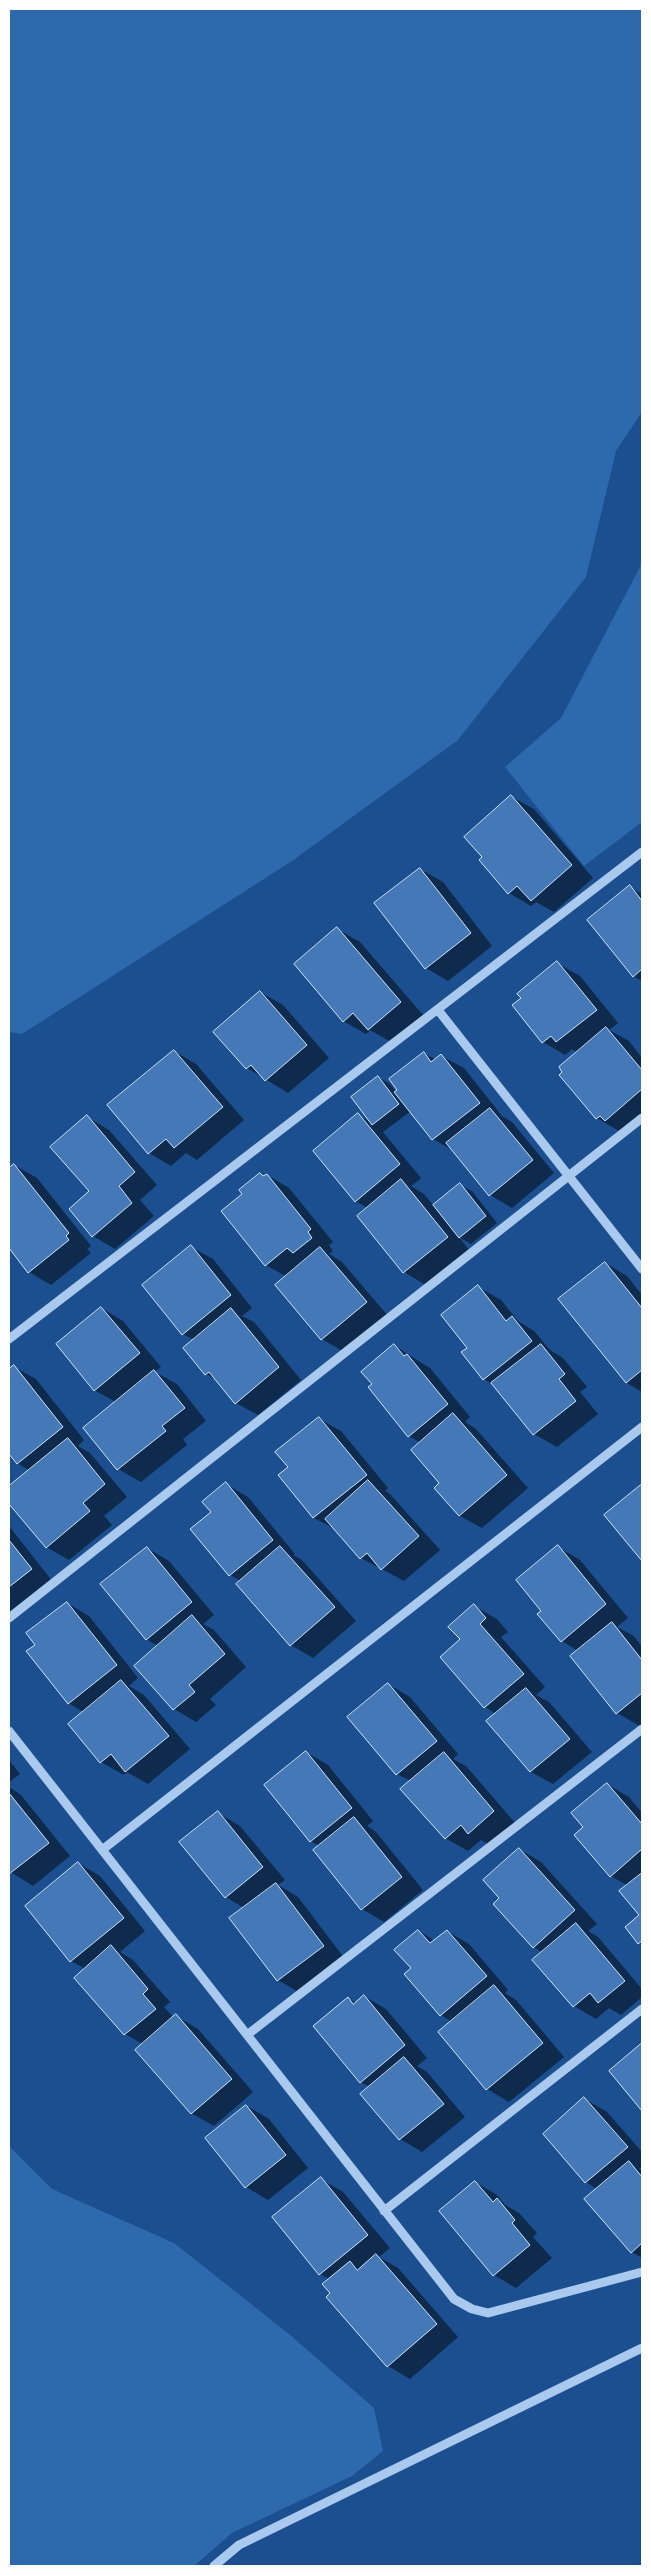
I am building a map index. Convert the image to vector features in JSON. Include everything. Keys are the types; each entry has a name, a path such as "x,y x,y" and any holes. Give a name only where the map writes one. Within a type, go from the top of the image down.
{"street":[{"path":"10,1335 438,1010 642,852"},
{"path":"438,1010 642,1269"},
{"path":"9,1618 642,1118"},
{"path":"102,1850 642,1427"},
{"path":"247,2035 642,1729"},
{"path":"9,1731 454,2299 472,2309 488,2313 642,2272"},
{"path":"384,2211 642,2009"},
{"path":"214,2566 239,2545 642,2348"}],"shaded area":[{"path":"9,9 642,9 642,412 616,451 586,577 458,740 292,861 22,1034 9,1032"},
{"path":"642,563 642,822 584,866 505,767 561,718"},
{"path":"9,2146 52,2189 174,2243 289,2334 374,2408 383,2451 352,2476 232,2533 194,2566 9,2566"}],"building":[{"path":"511,795 572,865 531,901 517,886 508,894 479,860 482,857 464,837"},
{"path":"420,868 471,933 425,969 374,903"},
{"path":"630,885 642,901 642,969 633,977 587,920"},
{"path":"337,927 401,1002 368,1030 353,1013 343,1022 294,964"},
{"path":"557,961 597,1010 556,1042 551,1036 542,1043 512,1005 521,998 517,994"},
{"path":"260,991 307,1045 265,1081 251,1065 246,1069 213,1032"},
{"path":"606,1027 642,1070 642,1089 605,1121 600,1116 596,1119 559,1075 562,1072 559,1067"},
{"path":"174,1050 223,1107 174,1148 166,1139 148,1154 107,1105"},
{"path":"424,1052 431,1062 441,1054 480,1103 432,1140 394,1092 397,1090 389,1079"},
{"path":"378,1076 399,1104 372,1125 351,1097"},
{"path":"490,1108 533,1160 489,1196 446,1143"},
{"path":"358,1113 400,1164 355,1202 313,1151"},
{"path":"87,1115 135,1172 119,1186 132,1203 92,1237 69,1209 89,1191 50,1147"},
{"path":"14,1164 69,1233 66,1236 69,1240 28,1273 9,1248 9,1168"},
{"path":"260,1173 263,1176 267,1174 311,1229 308,1232 312,1238 293,1253 287,1248 265,1266 221,1211 242,1194 239,1190"},
{"path":"401,1179 448,1237 403,1273 357,1216"},
{"path":"460,1183 486,1216 459,1238 433,1205"},
{"path":"191,1245 231,1295 182,1335 142,1285"},
{"path":"320,1247 367,1302 321,1340 275,1285"},
{"path":"605,1262 642,1308 642,1370 626,1383 558,1299"},
{"path":"478,1285 506,1321 512,1316 532,1341 483,1380 461,1352 467,1348 441,1315"},
{"path":"101,1307 140,1353 94,1391 56,1344"},
{"path":"231,1308 279,1367 235,1404 209,1372 205,1375 183,1348"},
{"path":"394,1344 404,1356 407,1354 448,1404 408,1437 368,1387 372,1384 361,1372"},
{"path":"541,1344 565,1374 559,1379 576,1401 533,1435 491,1383"},
{"path":"14,1365 63,1427 17,1464 9,1454 9,1369"},
{"path":"154,1370 185,1408 162,1426 166,1431 117,1470 83,1428"},
{"path":"453,1413 507,1475 459,1516 434,1488 439,1483 411,1450"},
{"path":"319,1417 367,1475 313,1518 278,1475 288,1467 275,1452"},
{"path":"68,1438 105,1484 83,1503 90,1511 46,1548 9,1504 9,1486"},
{"path":"368,1480 419,1536 381,1570 367,1553 360,1559 325,1519"},
{"path":"226,1482 273,1540 229,1576 190,1529 211,1512 202,1502"},
{"path":"642,1484 642,1561 604,1515"},
{"path":"9,1540 32,1569 9,1587"},
{"path":"558,1545 606,1604 561,1642 537,1614 541,1611 516,1580"},
{"path":"280,1546 335,1607 290,1646 236,1584"},
{"path":"147,1547 192,1602 146,1640 100,1584"},
{"path":"67,1602 117,1665 68,1704 26,1651 35,1645 26,1633"},
{"path":"474,1604 486,1618 480,1624 524,1674 484,1708 440,1657 460,1639 448,1627"},
{"path":"192,1615 225,1654 189,1685 195,1692 173,1710 134,1666"},
{"path":"612,1622 642,1660 642,1693 616,1714 570,1656"},
{"path":"121,1680 169,1736 125,1772 111,1754 100,1763 68,1724"},
{"path":"388,1683 437,1741 396,1775 347,1717"},
{"path":"526,1688 570,1739 530,1772 486,1721"},
{"path":"306,1751 352,1808 310,1842 264,1785"},
{"path":"444,1752 494,1811 468,1834 461,1825 445,1839 400,1789"},
{"path":"607,1783 642,1824 642,1849 610,1877 574,1835 583,1827 571,1813"},
{"path":"9,1793 49,1843 9,1874"},
{"path":"218,1811 263,1867 225,1898 179,1842"},
{"path":"354,1817 402,1877 361,1910 313,1850"},
{"path":"519,1848 575,1910 533,1948 493,1904 499,1898 483,1880"},
{"path":"78,1862 124,1918 70,1962 25,1906"},
{"path":"642,1873 642,1941 638,1944 625,1927 639,1915 619,1891"},
{"path":"276,1883 324,1946 277,1981 229,1918"},
{"path":"576,1923 625,1981 598,2003 590,1993 573,2007 532,1960"},
{"path":"418,1930 430,1943 447,1930 487,1976 440,2016 404,1974 411,1968 394,1950"},
{"path":"111,1945 148,1989 143,1994 156,2009 124,2035 74,1978"},
{"path":"494,1985 543,2043 486,2090 438,2032"},
{"path":"364,1995 405,2045 360,2083 313,2026 348,1997 353,2004"},
{"path":"176,2014 232,2079 191,2114 135,2050"},
{"path":"642,2043 642,2111 609,2071"},
{"path":"404,2057 444,2104 399,2140 360,2094"},
{"path":"584,2097 628,2147 585,2183 543,2134"},
{"path":"246,2105 286,2155 245,2188 205,2138"},
{"path":"629,2161 642,2177 642,2243 631,2253 584,2199"},
{"path":"321,2177 368,2235 319,2275 272,2217"},
{"path":"475,2181 493,2202 497,2198 515,2220 512,2223 530,2245 493,2276 439,2211"},
{"path":"376,2254 437,2324 387,2367 326,2297 330,2293 322,2284 350,2261 357,2270"}]}
